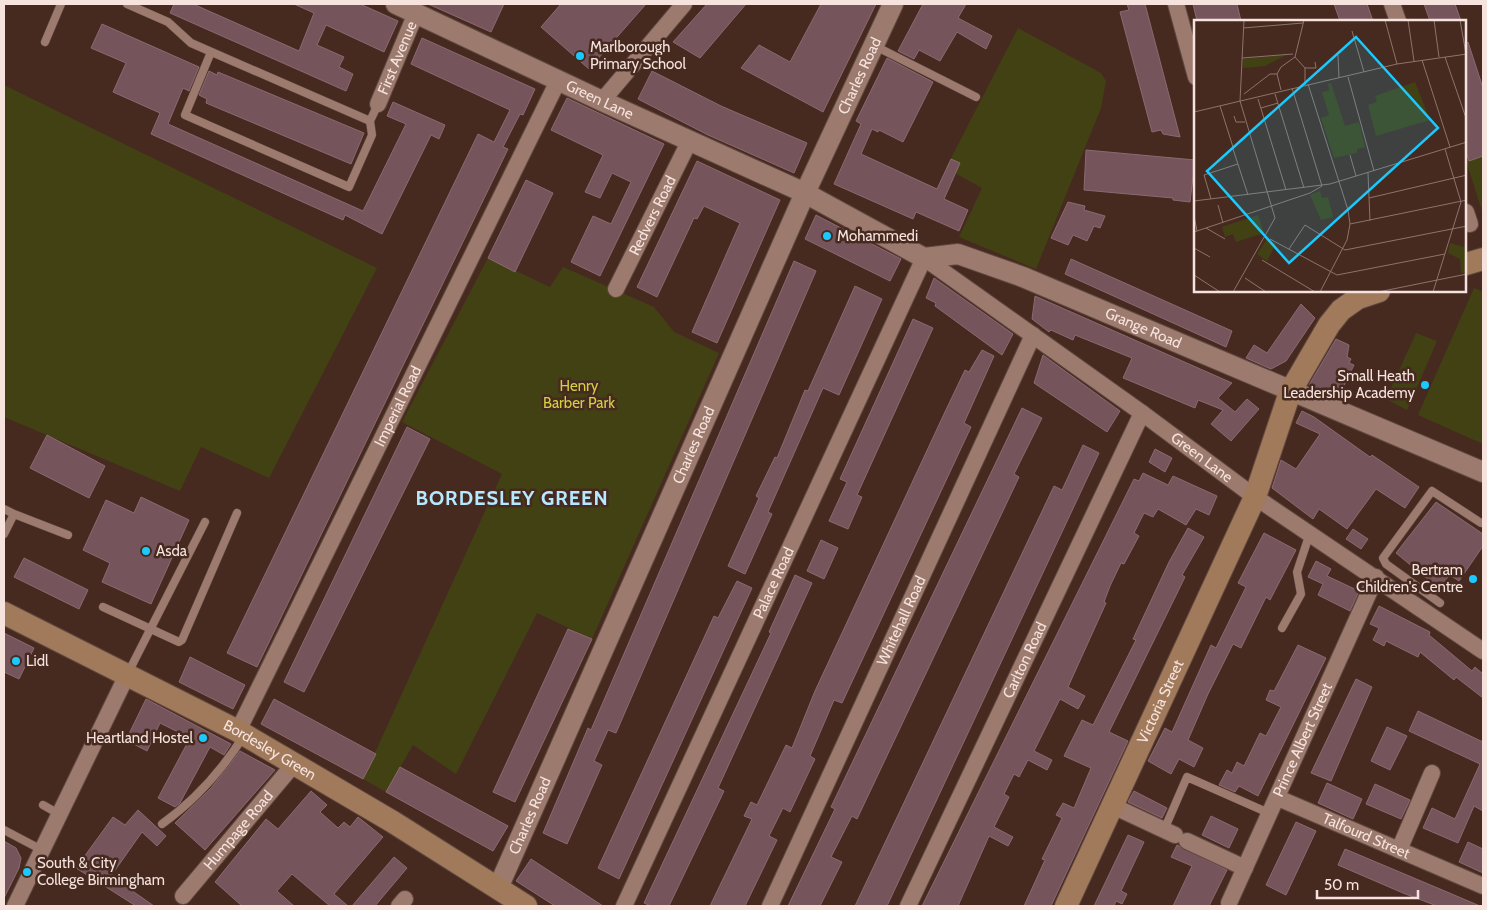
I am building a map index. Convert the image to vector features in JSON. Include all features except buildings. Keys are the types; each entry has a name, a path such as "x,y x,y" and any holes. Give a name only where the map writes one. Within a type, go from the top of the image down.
{"main road":[{"path":"1467,264 1483,259"},
{"name":"Victoria Street","path":"1066,906 1255,497 1290,392 1329,324 1341,310 1358,298 1376,292"},
{"name":"Bordesley Green","path":"4,613 241,733 393,822 510,900"}],"street":[{"name":"Green Lane","path":"396,4 602,102 805,193"},
{"path":"602,102 684,4"},
{"name":"Charles Road","path":"510,900 805,193 893,4"},
{"path":"1176,4 1194,70"},
{"path":"1392,4 1398,20"},
{"name":"First Avenue","path":"378,104 416,13"},
{"name":"Imperial Road","path":"241,733 251,709 558,81"},
{"name":"Redvers Road","path":"616,289 689,142"},
{"path":"805,193 924,258"},
{"name":"Grange Road","path":"924,258 958,254 1023,277 1290,392 1483,472"},
{"name":"Green Lane","path":"924,258 1142,413 1255,497 1483,651"},
{"name":"Palace Road","path":"624,906 924,258"},
{"name":"Whitehall Road","path":"770,906 1033,335"},
{"name":"Carlton Road","path":"908,906 1142,413"},
{"name":"Prince Albert Street","path":"1229,903 1278,798 1376,577"},
{"path":"15,906 127,675"},
{"name":"Humpage Road","path":"183,896 294,764"},
{"path":"1399,850 1432,773"},
{"name":"Talfourd Street","path":"1278,798 1483,886"},
{"path":"1113,806 1245,868"}],"lane":[{"path":"44,42 61,4"},
{"path":"131,4 168,22 191,43 370,121"},
{"path":"874,46 976,97"},
{"path":"211,52 185,115 349,187 372,135 370,121 378,104"},
{"path":"1376,577 1386,554 1432,491 1459,506 1483,523"},
{"path":"4,509 68,535"},
{"path":"102,607 178,642 182,640 238,513"},
{"path":"4,534 14,514"},
{"path":"127,675 205,522"},
{"path":"1282,628 1301,594 1297,572 1310,533"},
{"path":"1384,562 1440,602"},
{"path":"162,824 181,810 219,769 241,733"},
{"path":"1175,835 1188,777 1270,814"},
{"path":"43,805 59,814"},
{"path":"4,830 42,850"}],"green space":[{"path":"1018,28 1101,73 1106,81 1101,108 1036,269 959,237 982,188 946,168"},
{"path":"4,85 377,268 269,478 201,447 180,491 4,417"},
{"path":"1483,155 1483,214 1467,164 1467,161"},
{"name":"Henry Barber Park","path":"488,258 550,287 563,267 654,307 674,332 719,353 592,639 537,613 456,774 413,745 386,792 363,779 502,474 402,422"},
{"path":"1474,288 1483,292 1483,444 1418,415"},
{"path":"1416,333 1437,341 1407,410 1386,399"}],"place":[{"name":"Marlborough Primary School","path":"580,56"},
{"name":"Mohammedi","path":"827,236"},
{"name":"Small Heath Leadership Academy","path":"1425,385"},
{"name":"Asda","path":"146,551"},
{"name":"Bertram Children's Centre","path":"1473,579"},
{"name":"Lidl","path":"16,661"},
{"name":"Heartland Hostel","path":"203,738"},
{"name":"South & City College Birmingham","path":"27,872"}],"district":[{"name":"BORDESLEY GREEN","path":"512,498"}]}
